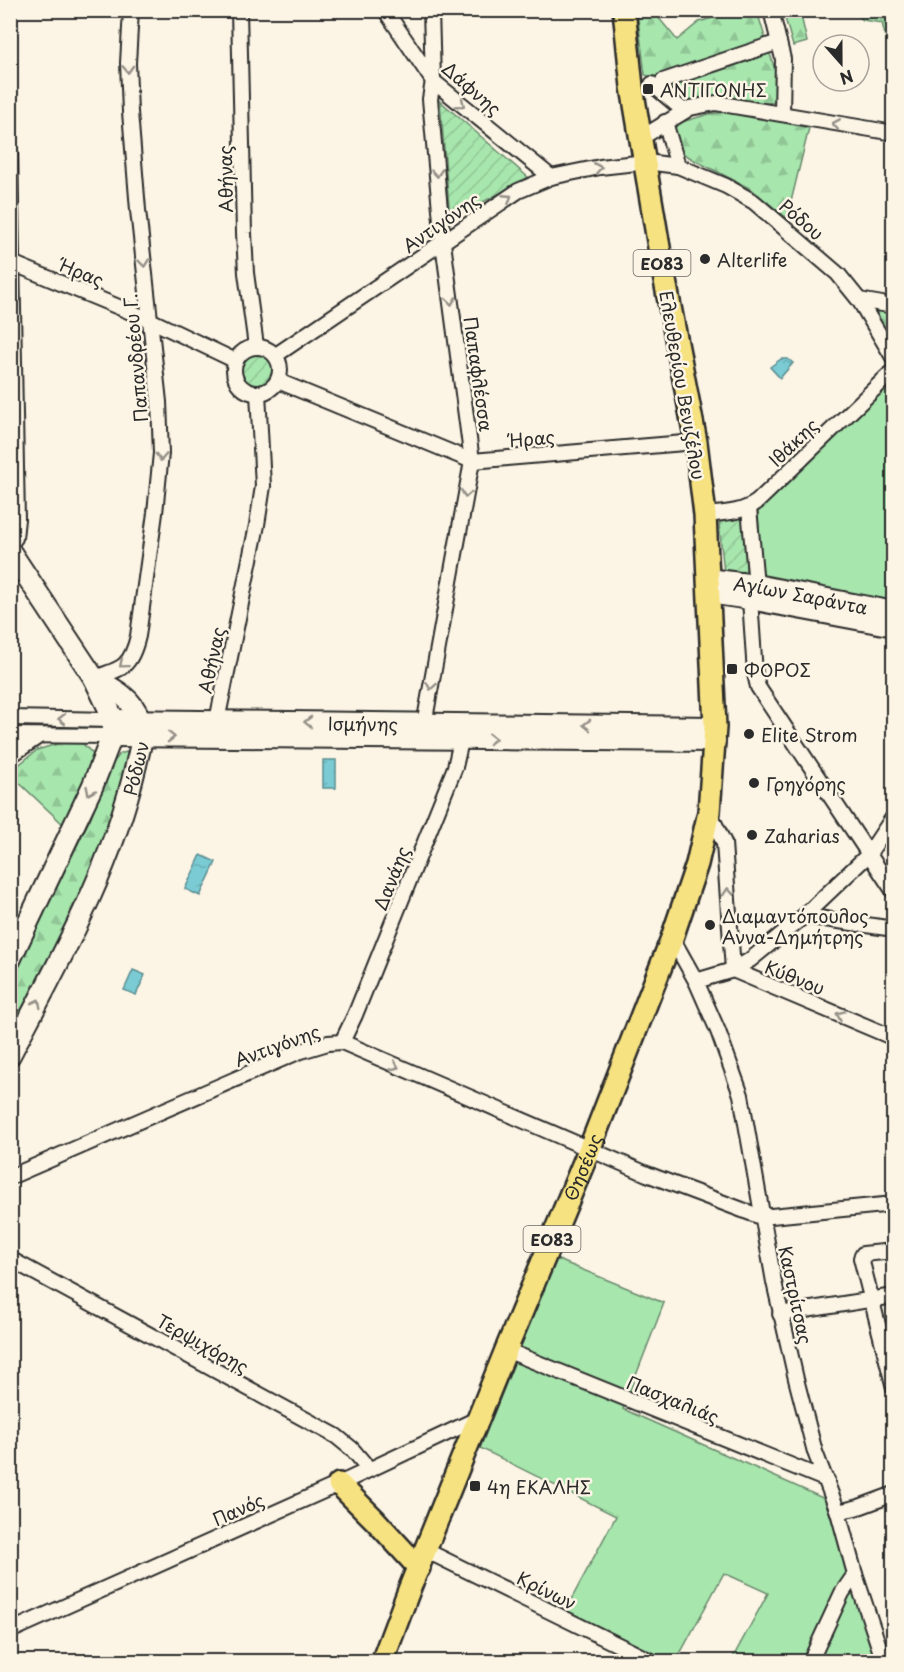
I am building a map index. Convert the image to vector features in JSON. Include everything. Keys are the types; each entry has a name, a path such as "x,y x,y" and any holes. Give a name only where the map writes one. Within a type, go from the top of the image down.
{"main road":[{"name":"Ελευθερίου Βενιζέλου","path":"624,10 627,49 662,265 696,442 705,515 715,734"},
{"name":"Θησέως","path":"382,1662 672,938 697,864 709,812 715,734"},
{"path":"339,1484 375,1520 422,1559"}],"street":[{"name":"Παπανδρέου Γ.","path":"94,678 125,665 134,654 156,513 161,453 159,402 130,112 128,63 131,10"},
{"name":"Αθήνας","path":"239,10 246,273 256,346"},
{"name":"Δάφνης","path":"385,10 433,81 551,177"},
{"name":"Παπαφλέσσα","path":"423,731 472,461 443,243 430,99 433,81 431,10"},
{"path":"771,10 784,75 782,114"},
{"path":"684,111 658,82 779,42"},
{"path":"641,138 684,111 702,104 716,103 894,133"},
{"path":"665,122 678,166"},
{"path":"10,151 17,519 15,538 10,544"},
{"name":"Αντιγόνης","path":"276,355 518,191 551,177 600,167 646,162"},
{"name":"Ρόδου","path":"646,162 678,166 726,186 754,202 838,274 859,300 894,359"},
{"name":"Ήρας","path":"12,263 150,320 236,361"},
{"path":"859,300 894,306"},
{"path":"256,346 263,347 276,355 281,367 278,381 266,392 258,393 244,389 238,383 234,369 243,351 256,346"},
{"name":"Ιθάκης","path":"749,508 894,370"},
{"name":"Ήρας","path":"278,381 472,461 696,442"},
{"name":"Αθήνας","path":"217,721 263,486 258,393"},
{"path":"705,515 749,508 755,674 758,687 894,892"},
{"path":"10,551 94,678"},
{"name":"Αγίων Σαράντα","path":"709,586 894,612"},
{"name":"Αγίων Σαράντα","path":"753,592 894,626"},
{"name":"Ρόδων","path":"10,960 93,784 113,728 94,678"},
{"name":"Ρόδων","path":"10,1055 71,939 105,859 132,783 141,728 130,702 120,692 94,678"},
{"name":"Ισμήνης","path":"10,718 113,728 715,734"},
{"name":"Ισμήνης","path":"141,728 217,721 423,731"},
{"name":"Ισμήνης","path":"10,735 39,736 113,728"},
{"name":"Δανάης","path":"342,1042 455,767 464,732"},
{"path":"10,756 39,736"},
{"path":"709,812 724,843 733,970"},
{"path":"696,981 733,970 750,960 804,916 868,855 894,816"},
{"path":"804,916 894,929"},
{"name":"Καστρίτσας","path":"672,938 696,981 718,1030 741,1095 780,1314 815,1452 838,1512 855,1574 884,1662"},
{"name":"Κύθνου","path":"733,970 754,981 894,1038"},
{"name":"Αντιγόνης","path":"10,1177 298,1052 328,1043 342,1042 589,1150 761,1217"},
{"path":"761,1217 894,1204"},
{"path":"894,1251 867,1253 861,1258 894,1388"},
{"name":"Τερψιχόρης","path":"10,1259 336,1436 352,1449 369,1469"},
{"path":"780,1314 894,1296"},
{"name":"Πασχαλιάς","path":"506,1350 826,1480"},
{"name":"Πανός","path":"10,1631 339,1484 479,1418"},
{"path":"838,1512 894,1494"},
{"name":"Κρίνων","path":"422,1559 653,1662"},
{"path":"810,1662 842,1593 855,1574"}],"green space":[{"path":"637,11 657,11 658,17 677,40 699,22 718,16 721,11 757,11 778,80 774,102 761,103 707,97 682,106 652,77 645,75"},
{"path":"783,11 800,11 807,42 793,46"},
{"path":"852,11 893,11 893,40 885,35 882,23 863,20"},
{"path":"440,101 529,178 450,219"},
{"path":"732,111 809,128 787,218 751,189 681,152 673,129 675,124 709,114"},
{"path":"879,310 893,313 893,343 876,314"},
{"path":"256,353 267,358 272,369 267,380 256,385 245,380 240,369 245,358"},
{"path":"893,381 893,605 764,580 761,575 758,512"},
{"path":"742,517 744,519 746,569 726,575 719,524 721,521"},
{"path":"60,743 82,743 92,753 96,765 67,828 10,772 37,750"},
{"path":"126,752 133,760 88,885 11,1044 10,983 91,817 109,768 120,754"},
{"path":"556,1259 664,1303 623,1409 825,1499 877,1661 731,1661 768,1593 724,1573 676,1661 665,1661 565,1611 616,1516 480,1448"}],"water":[{"path":"781,359 788,359 793,363 780,378 770,367"},
{"path":"323,760 336,760 336,788 323,788"},
{"path":"201,855 216,862 200,896 185,889"},
{"path":"133,970 145,975 136,995 124,990"}],"place":[{"name":"ΑΝΤΙΓΟΝΗΣ","path":"648,89"},
{"name":"Alterlife","path":"705,259"},
{"name":"ΦΟΡΟΣ","path":"732,669"},
{"name":"Elite Strom","path":"749,734"},
{"name":"Γρηγόρης","path":"754,783"},
{"name":"Zaharias","path":"752,835"},
{"name":"Διαμαντόπουλος Αννα-Δημήτρης","path":"710,925"},
{"name":"4η ΕΚΑΛΗΣ","path":"475,1486"}]}
